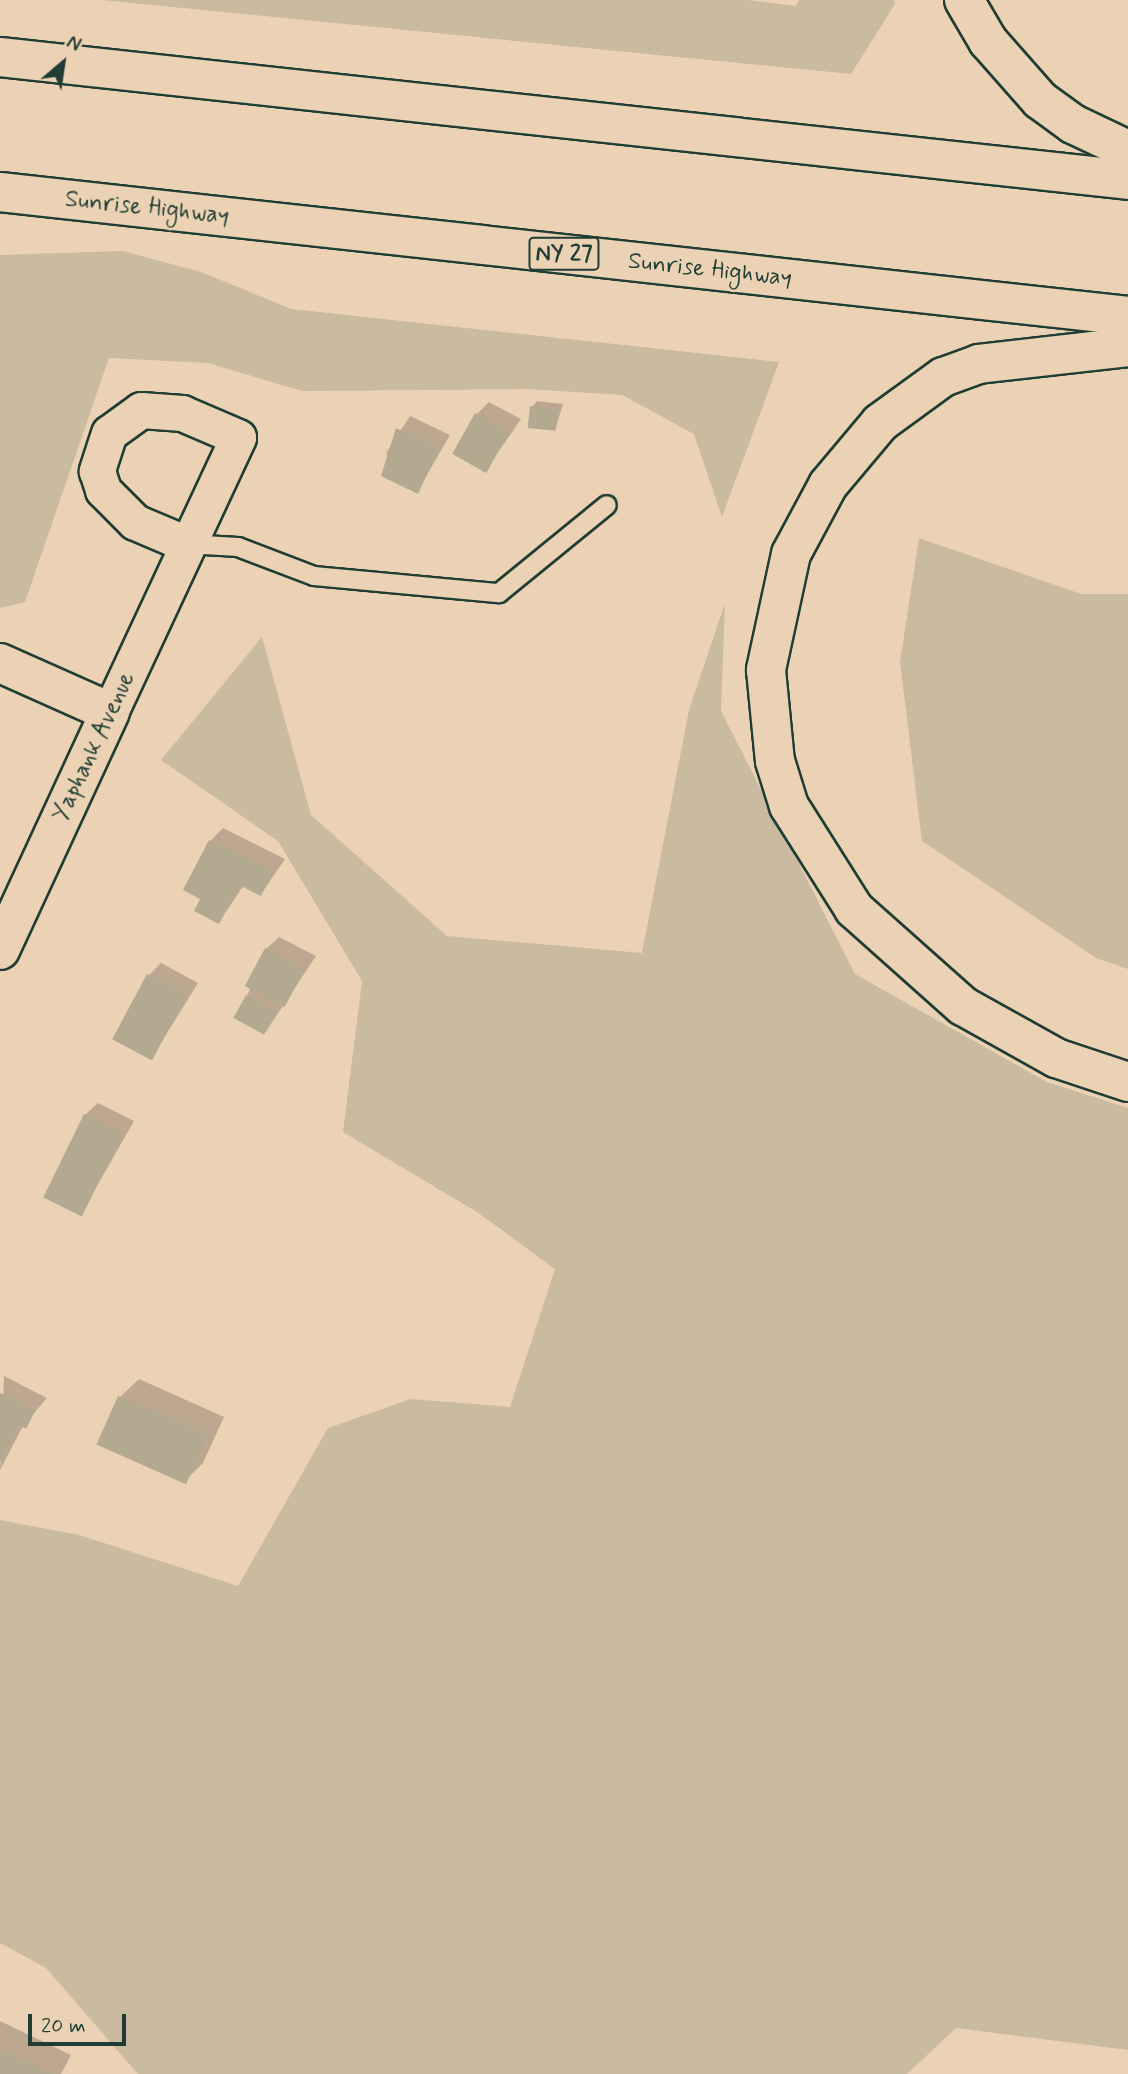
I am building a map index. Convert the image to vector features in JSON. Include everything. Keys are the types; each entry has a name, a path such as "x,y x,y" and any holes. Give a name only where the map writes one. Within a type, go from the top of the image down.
{"main road":[{"path":"964,0 988,41 1040,100 1073,124 1128,149"},
{"path":"0,57 1128,180"},
{"name":"Sunrise Highway","path":"0,192 1128,316"},
{"path":"1128,347 1066,349 979,364 943,377 880,423 828,485 791,554 766,670 775,761 789,806 854,909 963,1006 1056,1058 1128,1082"},
{"path":"0,663 110,712"},
{"name":"Yaphank Avenue","path":"0,950 110,712"}],"street":[{"name":"Yaphank Avenue","path":"110,712 238,437 163,410 141,410 109,433 97,471 116,509 187,544"}],"lane":[{"path":"187,544 238,547 314,576 499,593 607,505"}],"shaded area":[{"path":"101,0 747,0 796,6 799,0 894,0 895,4 851,74"},
{"path":"123,251 201,272 291,309 779,362 722,517 694,434 622,395 527,389 302,391 208,363 109,358 25,602 0,608 0,255"},
{"path":"919,538 1081,594 1128,594 1128,969 1096,958 922,841 900,662"},
{"path":"725,603 721,711 855,974 1047,1082 1128,1108 1128,2050 956,2028 907,2074 138,2074 46,1968 0,1943 0,1520 79,1535 238,1586 328,1428 411,1399 510,1407 555,1269 477,1212 343,1132 362,981 278,841 161,760 262,637 311,815 447,936 642,953 689,710"}],"building":[{"path":"530,406 558,409 556,431 528,428"},
{"path":"475,413 509,432 486,473 452,454"},
{"path":"396,428 439,448 418,494 381,476"},
{"path":"209,840 273,872 261,896 239,885 219,924 194,911 200,899 183,890"},
{"path":"265,948 305,969 285,1007 245,986"},
{"path":"147,974 187,995 152,1060 112,1039"},
{"path":"246,995 277,1012 264,1035 233,1018"},
{"path":"84,1114 123,1133 82,1216 43,1198"},
{"path":"0,1393 35,1411 26,1429 19,1425 0,1461"},
{"path":"118,1396 208,1436 186,1484 96,1444"},
{"path":"0,2049 53,2074 0,2074"}]}
